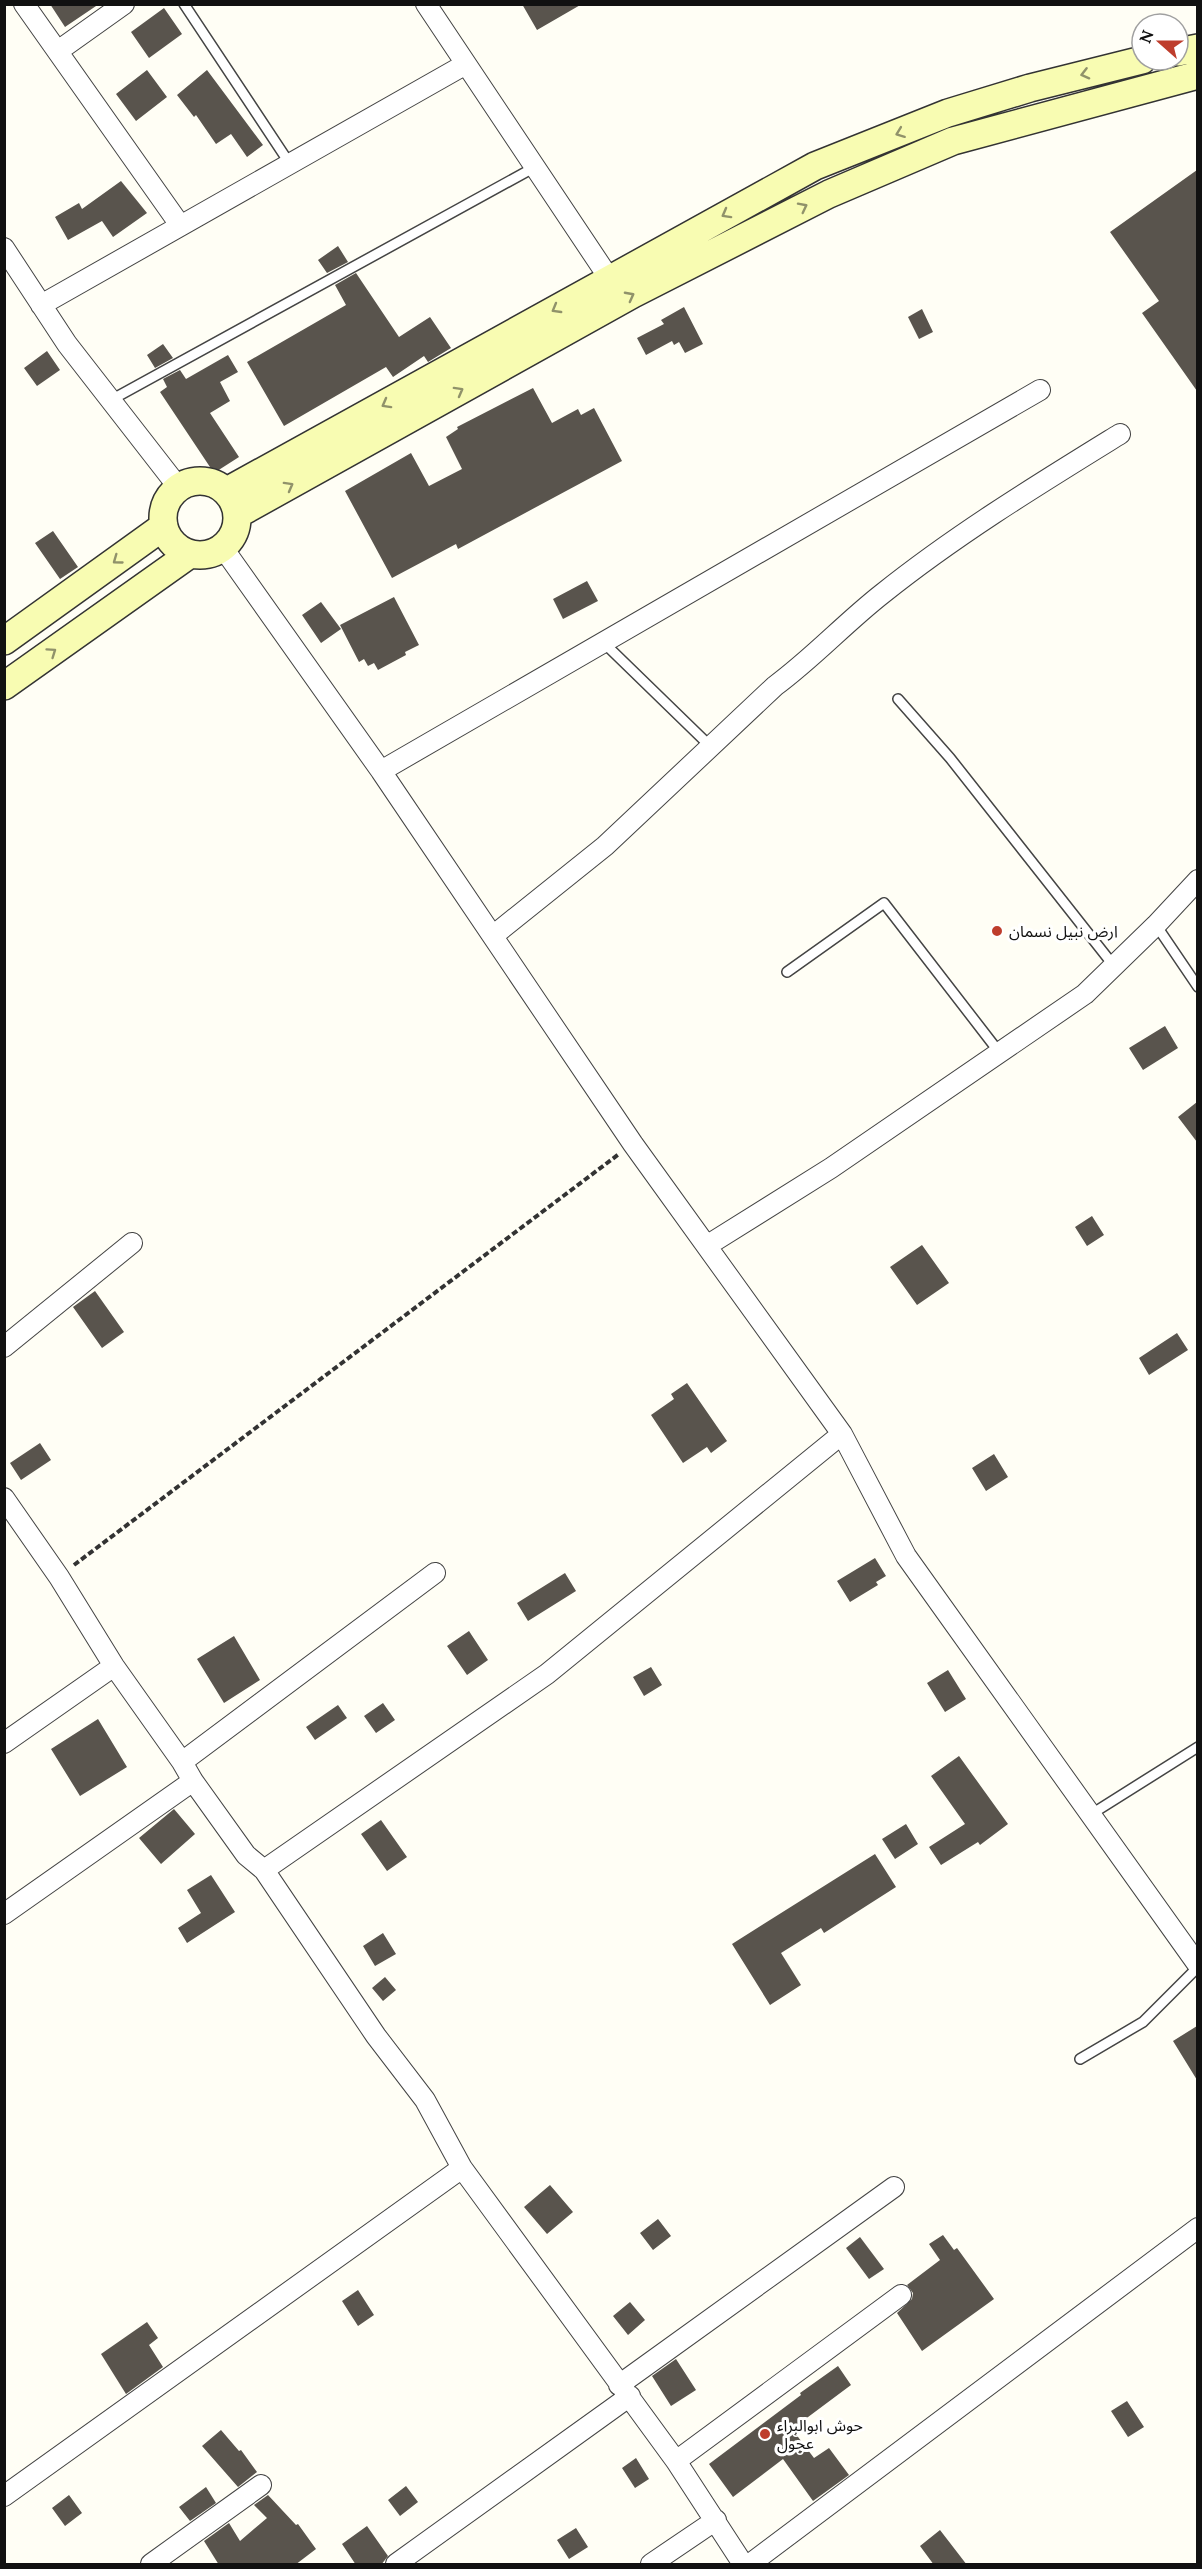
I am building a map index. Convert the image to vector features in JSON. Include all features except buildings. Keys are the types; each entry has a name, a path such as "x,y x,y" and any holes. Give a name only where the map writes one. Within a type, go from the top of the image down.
{"street":[{"path":"24,4 180,225"},
{"path":"58,51 124,4"},
{"path":"426,4 609,278"},
{"path":"232,503 491,346 609,278 814,166 948,114 1030,88 1130,63"},
{"path":"41,305 466,64"},
{"path":"232,503 829,194 953,141 1197,75"},
{"path":"4,248 67,344 179,488"},
{"path":"381,771 602,641 1040,390"},
{"path":"494,935 604,846 775,686 806,663 882,594 987,517 1120,434"},
{"path":"208,481 232,503 237,527 223,548 201,555 190,554 173,544 164,526 165,505 179,488 188,483 208,481"},
{"path":"4,640 164,526"},
{"path":"223,548 494,935 633,1144 842,1434 906,1556 1197,1966"},
{"path":"4,686 190,554"},
{"path":"708,1245 831,1168 1085,994 1156,925 1197,880"},
{"path":"4,1347 132,1243"},
{"path":"264,1870 547,1674 842,1434"},
{"path":"4,1498 59,1576 114,1666 183,1762 193,1781 246,1855 264,1870 376,2036 425,2100 462,2168 676,2461 743,2565"},
{"path":"183,1762 435,1573"},
{"path":"4,1743 114,1666"},
{"path":"4,1914 193,1781"},
{"path":"4,2496 462,2168"},
{"path":"396,2565 894,2187"},
{"path":"750,2565 1197,2228"},
{"path":"676,2461 901,2295"},
{"path":"151,2565 261,2485"},
{"path":"651,2565 716,2520"}],"lane":[{"path":"184,4 290,164"},
{"path":"111,400 535,167"},
{"path":"602,641 710,746"},
{"path":"898,699 950,758 1114,966"},
{"path":"787,972 884,903 999,1052"},
{"path":"1156,925 1197,987"},
{"path":"1090,1815 1197,1747"},
{"path":"1080,2059 1143,2022 1197,1966"}],"path":[{"path":"59,1576 633,1144"}],"place":[{"name":"ارض نبيل نسمان","path":"997,931"},
{"name":"حوش ابوالبراء عجول","path":"765,2434"}]}
